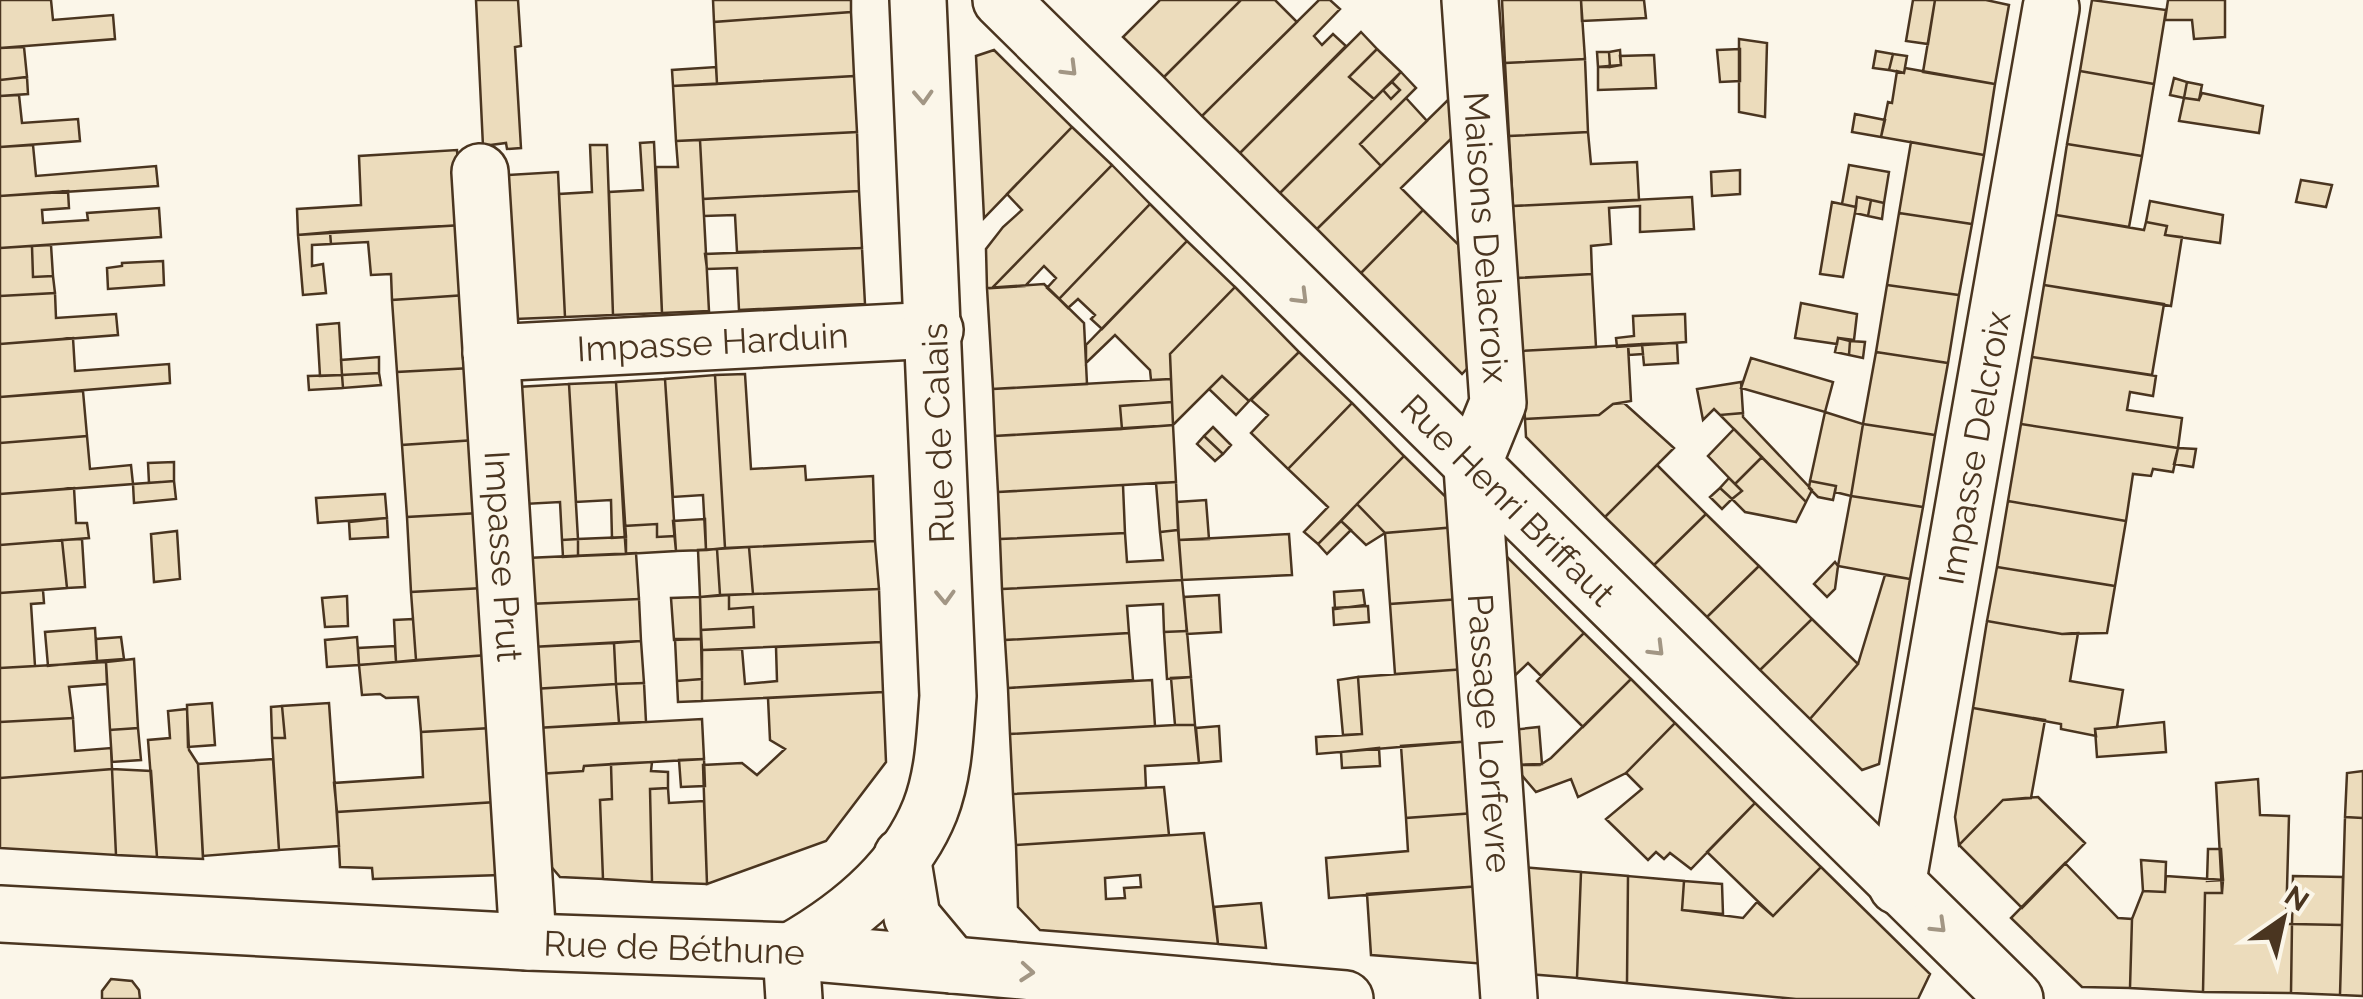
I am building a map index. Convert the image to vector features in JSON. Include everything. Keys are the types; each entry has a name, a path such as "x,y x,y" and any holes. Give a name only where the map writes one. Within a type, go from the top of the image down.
{"street":[{"name":"Rue de Calais","path":"792,975 834,926 870,896 902,856 929,812 943,760 948,696 918,0"},
{"name":"Rue Henri Briffaut","path":"1001,0 2014,999"},
{"name":"Maisons Delacroix","path":"1470,0 1498,403 1472,467"},
{"name":"Impasse Delcroix","path":"1897,886 2051,8"},
{"name":"Impasse Prut","path":"480,172 528,942"},
{"name":"Impasse Harduin","path":"491,353 935,330"},
{"name":"Passage Lorfevre","path":"1472,467 1509,999"},
{"path":"902,856 912,917 952,965"},
{"name":"Rue de Béthune","path":"0,914 528,942 792,975 952,965 1345,999"}],"building":[{"path":"0,0 51,0 53,20 113,15 115,39 0,48"},
{"path":"476,0 518,0 521,46 515,47 521,148 507,149 506,143 483,146"},
{"path":"713,0 851,0 851,12 714,22"},
{"path":"1160,0 1241,0 1164,77 1123,37"},
{"path":"1241,0 1275,0 1297,22 1202,116 1164,77"},
{"path":"1319,0 1330,0 1340,9 1314,36 1322,45 1333,34 1346,46 1240,153 1202,116"},
{"path":"1502,0 1581,0 1585,59 1505,63"},
{"path":"1581,0 1644,0 1646,18 1582,21"},
{"path":"1913,0 1935,0 1928,44 1906,41"},
{"path":"1935,0 1986,0 2009,5 1995,84 1923,72"},
{"path":"2092,0 2166,10 2154,84 2080,71"},
{"path":"2168,0 2225,0 2225,37 2194,39 2192,20 2165,20"},
{"path":"851,12 854,76 717,84 714,22"},
{"path":"1361,32 1377,49 1349,77 1374,99 1280,193 1240,153"},
{"path":"1739,39 1767,43 1765,117 1739,112"},
{"path":"24,47 27,77 0,80 0,48"},
{"path":"1377,49 1401,72 1374,99 1349,77"},
{"path":"1740,49 1740,81 1720,82 1717,50"},
{"path":"994,50 1072,127 984,218 976,56"},
{"path":"1620,50 1621,65 1610,67 1609,52"},
{"path":"1876,51 1893,54 1889,70 1873,68"},
{"path":"1597,52 1609,52 1610,67 1598,67"},
{"path":"1893,54 1907,56 1904,73 1889,70"},
{"path":"1654,55 1656,88 1598,90 1598,67 1621,65 1620,56"},
{"path":"1585,59 1588,132 1509,136 1505,63"},
{"path":"716,67 717,84 673,86 672,70"},
{"path":"1905,68 1995,84 1984,155 1881,137 1897,71 1904,73"},
{"path":"2080,71 2154,84 2142,156 2067,144"},
{"path":"1401,72 1416,88 1360,144 1381,166 1317,229 1280,193 1383,90 1391,99 1400,90 1392,82"},
{"path":"854,76 857,132 676,141 673,86"},
{"path":"27,77 28,94 0,96 0,80"},
{"path":"2174,78 2187,82 2184,98 2170,95"},
{"path":"1392,82 1400,90 1391,99 1383,90"},
{"path":"2187,82 2202,85 2199,100 2184,98"},
{"path":"1455,93 1458,132 1401,188 1423,210 1361,273 1317,229"},
{"path":"2202,93 2263,106 2259,133 2179,121 2184,98 2199,100"},
{"path":"19,95 22,123 78,119 80,141 0,147 0,96"},
{"path":"1406,98 1427,121 1381,166 1360,144"},
{"path":"1855,114 1885,120 1881,137 1852,132"},
{"path":"1072,127 1112,165 992,288 987,288 986,249 1022,210 1007,194"},
{"path":"857,132 859,191 703,199 700,140"},
{"path":"1588,132 1591,164 1637,162 1639,200 1513,206 1509,136"},
{"path":"700,140 709,311 662,313 656,167 678,167 676,141"},
{"path":"654,142 662,313 613,315 609,192 643,190 640,143"},
{"path":"1911,142 1984,155 1972,224 1899,213"},
{"path":"2067,144 2142,156 2129,227 2056,215"},
{"path":"33,145 36,176 156,166 158,186 0,196 0,147"},
{"path":"590,145 607,145 613,315 565,317 559,194 592,192"},
{"path":"457,150 462,225 298,235 297,209 361,205 359,156"},
{"path":"1112,165 1150,204 1059,299 1047,288 1056,278 1044,266 1025,286 992,288"},
{"path":"1849,165 1889,172 1884,203 1857,197 1856,207 1842,204"},
{"path":"1740,170 1740,194 1712,196 1711,172"},
{"path":"558,172 565,317 515,319 507,175"},
{"path":"2301,180 2332,185 2326,207 2296,202"},
{"path":"68,191 69,208 42,210 43,223 88,220 87,213 159,208 161,237 0,248 0,196"},
{"path":"859,191 862,248 737,252 735,215 704,216 703,199"},
{"path":"1692,197 1694,229 1640,232 1640,206 1609,208 1611,244 1591,246 1592,274 1517,278 1513,206"},
{"path":"1857,197 1871,200 1868,216 1855,213"},
{"path":"1871,200 1884,203 1882,219 1868,216"},
{"path":"2150,201 2223,215 2220,243 2165,235 2167,226 2146,222"},
{"path":"1832,202 1856,207 1843,277 1820,274"},
{"path":"1150,204 1187,241 1102,329 1091,319 1095,315 1078,299 1068,308 1059,299"},
{"path":"1423,210 1466,252 1476,359 1462,374 1361,273"},
{"path":"1899,213 1972,224 1959,295 1887,285"},
{"path":"2056,215 2144,230 2146,222 2167,226 2165,235 2182,237 2171,306 2044,285"},
{"path":"462,225 466,295 392,300 391,274 371,275 368,242 331,244 330,232"},
{"path":"330,232 331,244 312,245 312,266 323,264 326,293 303,295 298,235"},
{"path":"1187,241 1235,287 1170,354 1171,379 1151,380 1150,370 1115,335 1086,363 1086,345"},
{"path":"51,245 53,276 33,277 32,246"},
{"path":"32,246 33,277 53,276 55,293 0,296 0,248"},
{"path":"862,248 865,304 739,310 737,268 707,269 705,254"},
{"path":"163,261 164,285 108,289 107,268 122,263"},
{"path":"1592,274 1596,347 1521,351 1517,278"},
{"path":"1044,284 1084,323 1087,384 993,389 987,288"},
{"path":"1887,285 1959,295 1948,363 1876,352"},
{"path":"2044,285 2164,304 2152,375 2032,357"},
{"path":"1235,287 1299,352 1249,401 1222,376 1173,425 1170,354"},
{"path":"55,293 56,318 116,314 118,335 0,344 0,296"},
{"path":"466,295 471,368 397,372 392,300"},
{"path":"1801,303 1857,314 1854,340 1838,338 1837,344 1795,338"},
{"path":"1685,314 1686,342 1617,347 1616,338 1634,336 1633,316"},
{"path":"339,323 342,375 320,376 317,325"},
{"path":"73,338 75,371 169,364 170,383 0,397 0,344"},
{"path":"1838,338 1850,341 1849,355 1835,352"},
{"path":"1850,341 1865,342 1863,358 1849,355"},
{"path":"1677,343 1678,363 1644,365 1642,344"},
{"path":"1642,344 1643,354 1629,355 1628,345"},
{"path":"1628,345 1631,401 1613,404 1599,415 1525,419 1521,351"},
{"path":"1299,352 1352,403 1288,469 1251,433 1268,415 1251,400"},
{"path":"1876,352 1948,363 1935,435 1863,424"},
{"path":"379,357 379,373 342,375 341,360"},
{"path":"2032,357 2156,376 2153,396 2130,392 2127,410 2182,418 2178,448 2021,424"},
{"path":"1751,358 1833,382 1825,412 1741,388"},
{"path":"471,368 475,440 402,445 397,372"},
{"path":"379,373 381,385 343,388 342,375"},
{"path":"745,374 751,469 805,466 806,480 873,476 875,541 725,548 715,375"},
{"path":"342,375 343,388 309,390 308,376"},
{"path":"715,375 725,548 706,550 703,495 673,497 665,379"},
{"path":"1222,376 1249,401 1236,415 1209,389"},
{"path":"665,379 675,536 657,537 657,524 624,526 616,382"},
{"path":"1171,379 1172,402 1120,406 1122,429 995,436 993,389"},
{"path":"616,382 626,537 612,538 611,500 576,502 569,384"},
{"path":"1741,382 1743,413 1720,415 1714,409 1703,420 1697,389"},
{"path":"569,384 578,539 562,540 560,502 524,504 517,387"},
{"path":"83,391 87,436 0,443 0,397"},
{"path":"1172,402 1173,425 1122,429 1120,406"},
{"path":"1352,403 1404,456 1318,544 1304,532 1328,507 1288,469"},
{"path":"1624,403 1674,448 1605,517 1526,437 1525,419 1599,415 1613,404"},
{"path":"1825,412 1863,424 1851,496 1835,492 1836,486 1810,481"},
{"path":"1743,413 1812,490 1806,502 1720,415"},
{"path":"1863,424 1935,435 1923,507 1851,496"},
{"path":"2021,424 2178,448 2173,472 2153,469 2151,476 2133,474 2126,521 2008,501"},
{"path":"1173,425 1176,482 998,492 995,436"},
{"path":"1213,427 1231,445 1223,454 1204,436"},
{"path":"1734,429 1762,457 1735,484 1708,456"},
{"path":"87,436 90,469 131,465 133,484 0,494 0,443"},
{"path":"1204,436 1223,454 1215,461 1197,444"},
{"path":"475,440 479,513 407,517 402,445"},
{"path":"2178,448 2196,449 2193,467 2174,464"},
{"path":"1404,456 1454,505 1456,527 1385,533 1357,504"},
{"path":"1762,457 1806,502 1796,522 1745,512 1732,499 1742,491 1735,484"},
{"path":"174,462 174,481 149,483 148,463"},
{"path":"1657,465 1706,514 1654,565 1605,517"},
{"path":"1729,478 1742,491 1732,499 1720,488"},
{"path":"174,481 176,499 134,503 133,484"},
{"path":"1810,481 1836,486 1833,500 1818,497 1809,488"},
{"path":"1176,482 1178,530 1160,532 1156,483"},
{"path":"1123,485 1125,533 1000,539 998,492"},
{"path":"74,488 76,523 87,523 89,538 0,545 0,494"},
{"path":"1720,488 1732,499 1722,509 1710,497"},
{"path":"385,494 387,518 318,523 316,498"},
{"path":"1851,496 1923,507 1910,579 1838,566"},
{"path":"1206,500 1209,539 1179,540 1177,502"},
{"path":"2008,501 2126,521 2115,586 1997,567"},
{"path":"1357,504 1385,533 1366,545 1341,521"},
{"path":"479,513 483,588 411,592 407,517"},
{"path":"1706,514 1759,566 1707,617 1654,565"},
{"path":"387,518 388,537 350,539 349,522"},
{"path":"705,519 706,550 676,551 673,521"},
{"path":"1341,521 1351,530 1327,554 1318,544"},
{"path":"657,524 657,537 675,536 676,551 626,554 624,526"},
{"path":"1456,527 1461,599 1390,604 1385,533"},
{"path":"1178,530 1182,580 1002,589 1000,539 1125,533 1127,562 1163,560 1160,532"},
{"path":"177,531 180,579 154,582 151,534"},
{"path":"1289,534 1292,575 1182,580 1179,540"},
{"path":"626,537 626,554 578,556 578,539"},
{"path":"82,539 85,587 67,588 62,540"},
{"path":"578,539 578,556 563,557 562,540"},
{"path":"62,540 67,588 0,593 0,545"},
{"path":"875,541 879,589 753,594 749,547"},
{"path":"749,547 753,594 720,595 717,549"},
{"path":"1498,548 1584,633 1541,676 1528,663 1507,683"},
{"path":"717,549 720,595 700,597 698,550"},
{"path":"636,553 639,599 529,604 527,558"},
{"path":"1835,562 1835,589 1827,597 1814,584"},
{"path":"1759,566 1812,619 1760,670 1707,617"},
{"path":"1997,567 2115,586 2107,633 2062,634 1987,621"},
{"path":"1885,575 1910,579 1879,764 1862,770 1810,719 1858,664"},
{"path":"1182,580 1187,631 1164,632 1163,604 1127,606 1129,633 1005,640 1002,589"},
{"path":"483,588 488,655 416,660 411,592"},
{"path":"879,589 881,642 702,650 701,630 754,627 753,607 729,609 729,595"},
{"path":"43,590 44,603 31,604 35,666 0,668 0,593"},
{"path":"1363,590 1365,605 1335,609 1334,592"},
{"path":"729,595 729,609 753,607 754,627 701,630 700,597"},
{"path":"1219,595 1221,632 1187,634 1184,597"},
{"path":"347,596 348,626 325,627 322,598"},
{"path":"700,597 701,639 674,640 671,598"},
{"path":"639,599 641,641 531,647 529,604"},
{"path":"1461,599 1466,669 1395,674 1390,604"},
{"path":"1368,606 1369,622 1334,625 1333,608"},
{"path":"413,619 416,660 396,662 394,620"},
{"path":"1812,619 1858,664 1810,719 1760,670"},
{"path":"1987,621 2062,634 2078,633 2070,681 2123,690 2117,727 2095,729 2096,736 2061,729 2061,724 1973,708"},
{"path":"95,628 97,661 48,666 45,632"},
{"path":"1187,631 1191,677 1167,679 1164,632"},
{"path":"1129,633 1133,680 1008,688 1005,640"},
{"path":"1584,633 1631,679 1583,727 1537,681"},
{"path":"121,637 124,659 97,661 96,639"},
{"path":"357,637 359,665 327,667 325,640"},
{"path":"675,639 701,639 702,679 677,681"},
{"path":"641,641 644,683 616,684 614,643"},
{"path":"881,642 883,692 702,701 702,650 742,649 745,684 777,681 776,647"},
{"path":"614,643 616,684 533,689 531,647"},
{"path":"395,646 396,662 359,665 358,648"},
{"path":"488,655 491,728 421,732 418,697 362,695 359,665"},
{"path":"134,659 138,728 110,730 106,662"},
{"path":"106,662 107,684 69,687 73,718 0,722 0,668"},
{"path":"1466,669 1471,741 1317,754 1316,737 1362,734 1358,677"},
{"path":"1191,677 1195,725 1175,725 1171,678"},
{"path":"1358,677 1362,734 1343,735 1338,680"},
{"path":"702,679 702,701 678,702 677,681"},
{"path":"1631,679 1675,723 1626,773 1578,797 1571,779 1536,792 1513,765 1540,765 1551,758"},
{"path":"1152,680 1155,726 1010,734 1008,688"},
{"path":"644,683 646,722 619,723 616,684"},
{"path":"616,684 619,723 536,728 533,689"},
{"path":"883,692 886,762 826,841 707,884 703,765 742,763 757,775 785,749 770,740 768,698"},
{"path":"212,703 215,745 188,747 187,705"},
{"path":"329,703 339,846 279,850 272,738 285,738 282,706"},
{"path":"282,706 285,738 272,738 271,707"},
{"path":"1973,708 2045,720 2031,798 2003,800 1959,845 1955,817"},
{"path":"187,709 189,750 198,764 203,859 157,857 148,740 170,738 168,711"},
{"path":"73,718 75,751 111,748 112,769 0,778 0,722"},
{"path":"702,719 704,759 584,766 583,771 538,774 536,728"},
{"path":"2164,722 2166,752 2097,757 2095,729"},
{"path":"1675,723 1755,803 1691,869 1670,853 1664,859 1656,852 1648,860 1606,819 1642,789 1626,773"},
{"path":"1195,725 1199,763 1145,766 1146,788 1013,794 1010,734"},
{"path":"1219,726 1221,761 1199,763 1196,728"},
{"path":"1539,727 1542,764 1513,765 1511,730"},
{"path":"138,728 141,760 112,762 110,730"},
{"path":"491,728 496,802 337,812 334,783 423,777 421,732"},
{"path":"1471,741 1475,813 1406,818 1401,746"},
{"path":"1379,748 1380,766 1342,768 1341,752"},
{"path":"273,759 279,850 203,856 198,764"},
{"path":"704,759 705,786 681,787 679,760"},
{"path":"652,762 651,771 668,772 668,788 650,789 652,882 603,879 600,800 612,799 611,764"},
{"path":"611,764 612,799 600,800 603,879 560,877 543,857 538,774 583,771 584,766"},
{"path":"112,769 151,771 157,857 116,855"},
{"path":"112,769 116,855 0,848 0,778"},
{"path":"2363,771 2363,818 2345,817 2347,773"},
{"path":"2258,779 2260,815 2289,816 2286,924 2292,924 2291,993 2203,992 2205,893 2222,893 2216,783"},
{"path":"1164,787 1169,835 1016,845 1013,794"},
{"path":"668,788 669,803 704,801 707,884 652,882 650,789"},
{"path":"2038,797 2085,843 2022,908 1959,845 2003,800"},
{"path":"496,802 501,875 373,879 372,868 340,867 337,812"},
{"path":"1755,803 1821,867 1773,916 1707,852"},
{"path":"1475,813 1480,886 1329,898 1326,858 1408,851 1406,818"},
{"path":"2345,817 2363,818 2363,996 2340,995"},
{"path":"1204,833 1218,944 1040,930 1018,907 1016,845","holes":["1140,875 1141,887 1124,888 1125,898 1106,899 1105,878"]},
{"path":"2208,849 2221,849 2223,880 2207,881"},
{"path":"2141,860 2166,862 2165,892 2143,891"},
{"path":"2065,863 2118,918 2132,919 2130,988 2082,987 2011,918"},
{"path":"1520,867 1581,872 1577,978 1528,974"},
{"path":"1821,867 1930,974 1918,999 1796,999 1627,983 1628,876 1684,881 1682,910 1743,918 1757,902 1773,916"},
{"path":"1581,872 1628,876 1627,983 1577,978"},
{"path":"2166,876 2223,880 2222,893 2205,893 2203,992 2130,988 2132,919 2143,891 2165,892"},
{"path":"2293,876 2343,877 2342,925 2292,924"},
{"path":"1684,881 1722,884 1723,914 1682,910"},
{"path":"1480,886 1486,964 1371,955 1367,894"},
{"path":"1261,903 1266,948 1218,944 1214,907"},
{"path":"2292,924 2342,925 2340,995 2291,993"},
{"path":"111,979 132,981 140,999 102,999 102,991"}]}
